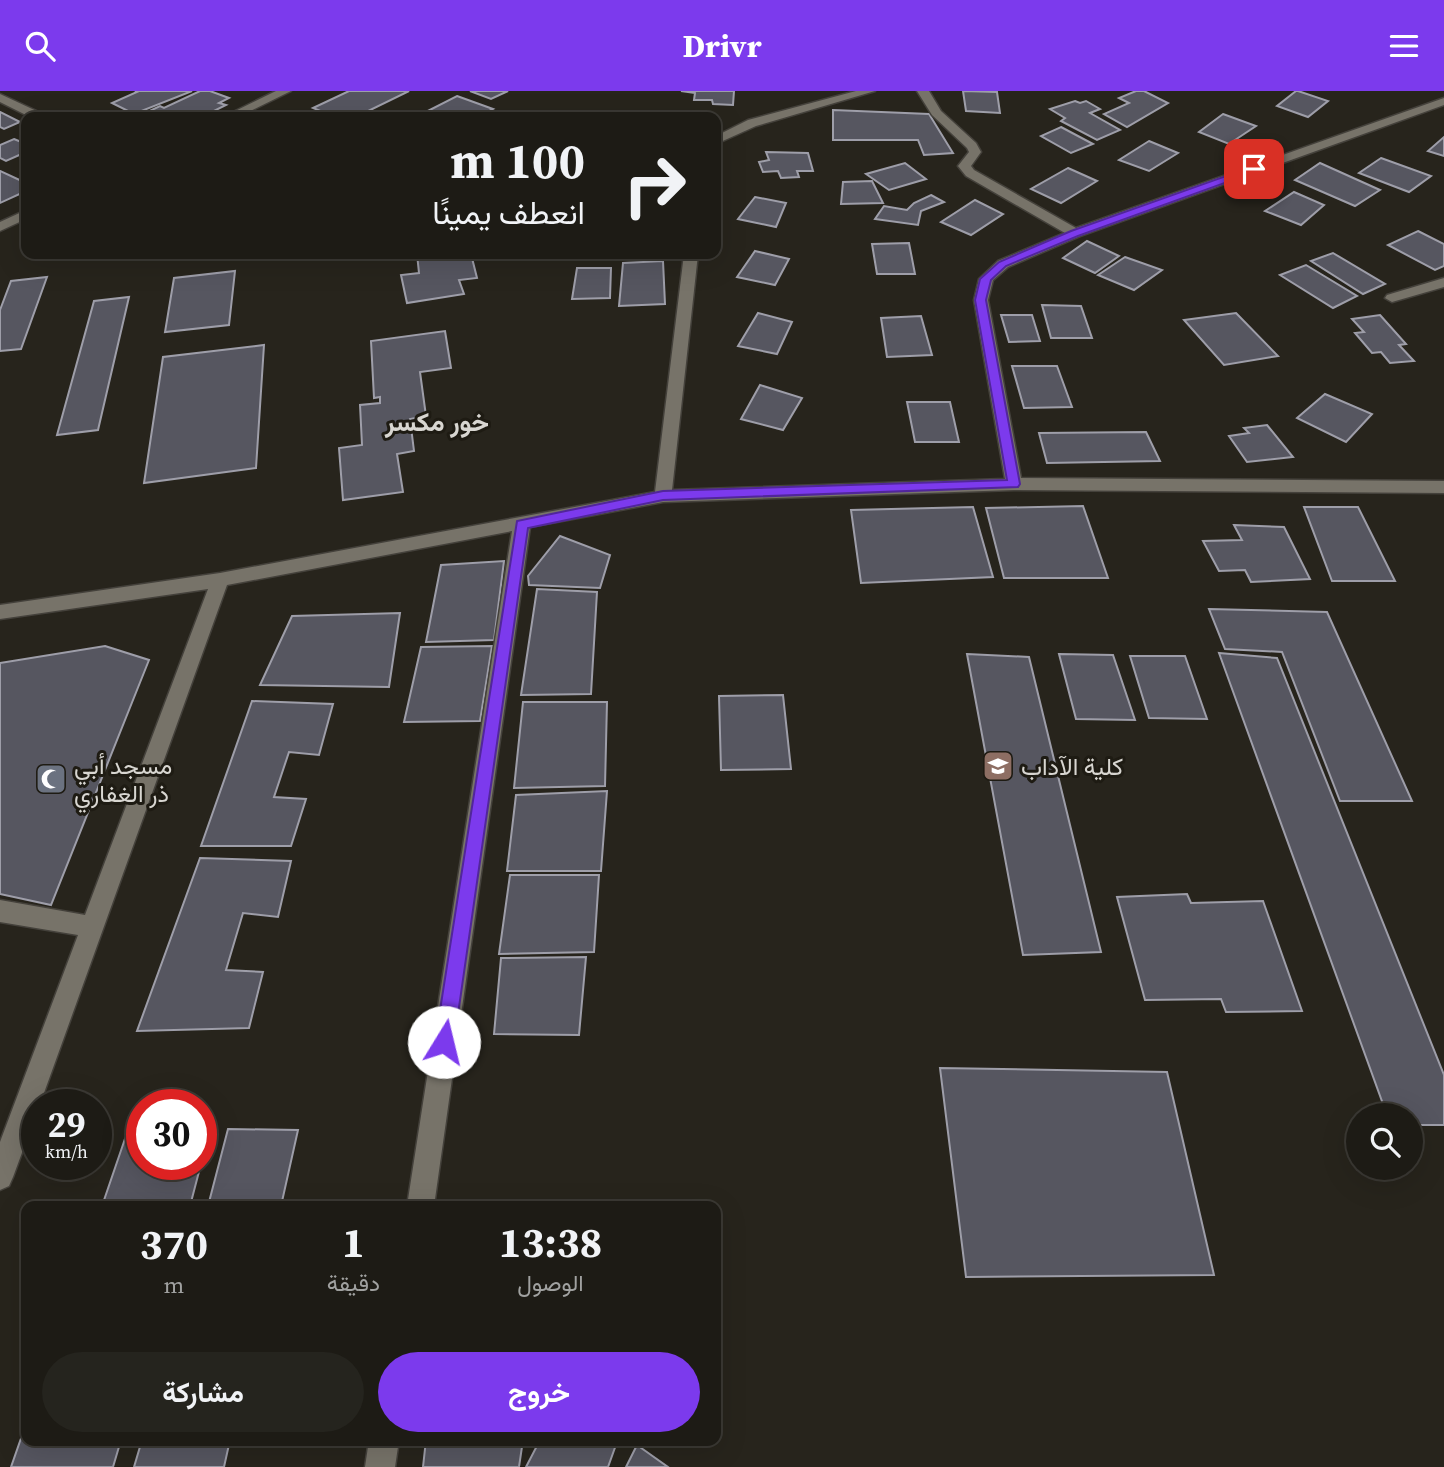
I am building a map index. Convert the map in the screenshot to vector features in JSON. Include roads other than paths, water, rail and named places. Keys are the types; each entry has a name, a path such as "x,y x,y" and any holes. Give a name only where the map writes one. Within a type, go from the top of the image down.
{"street":[{"path":"721,138 752,123 869,91"},
{"path":"923,91 936,113 972,146 975,152 964,166 970,173 1075,233"},
{"path":"238,112 276,92"},
{"path":"0,97 29,112"},
{"path":"1014,484 981,300 986,279 1003,264 1075,233 1444,101"},
{"path":"0,227 21,216"},
{"path":"663,496 690,259"},
{"path":"1392,298 1444,282"},
{"path":"0,612 220,580 663,496 1014,484 1444,488"},
{"path":"420,1201 522,524"},
{"path":"0,1177 220,580"},
{"path":"0,911 92,927"},
{"path":"380,1467 383,1446"}],"place":[{"name":"كلية الآداب","path":"998,766"},
{"name":"مسجد أبي ذر الغفاري","path":"51,779"}],"district":[{"name":"خور مكسر","path":"437,422"}]}
